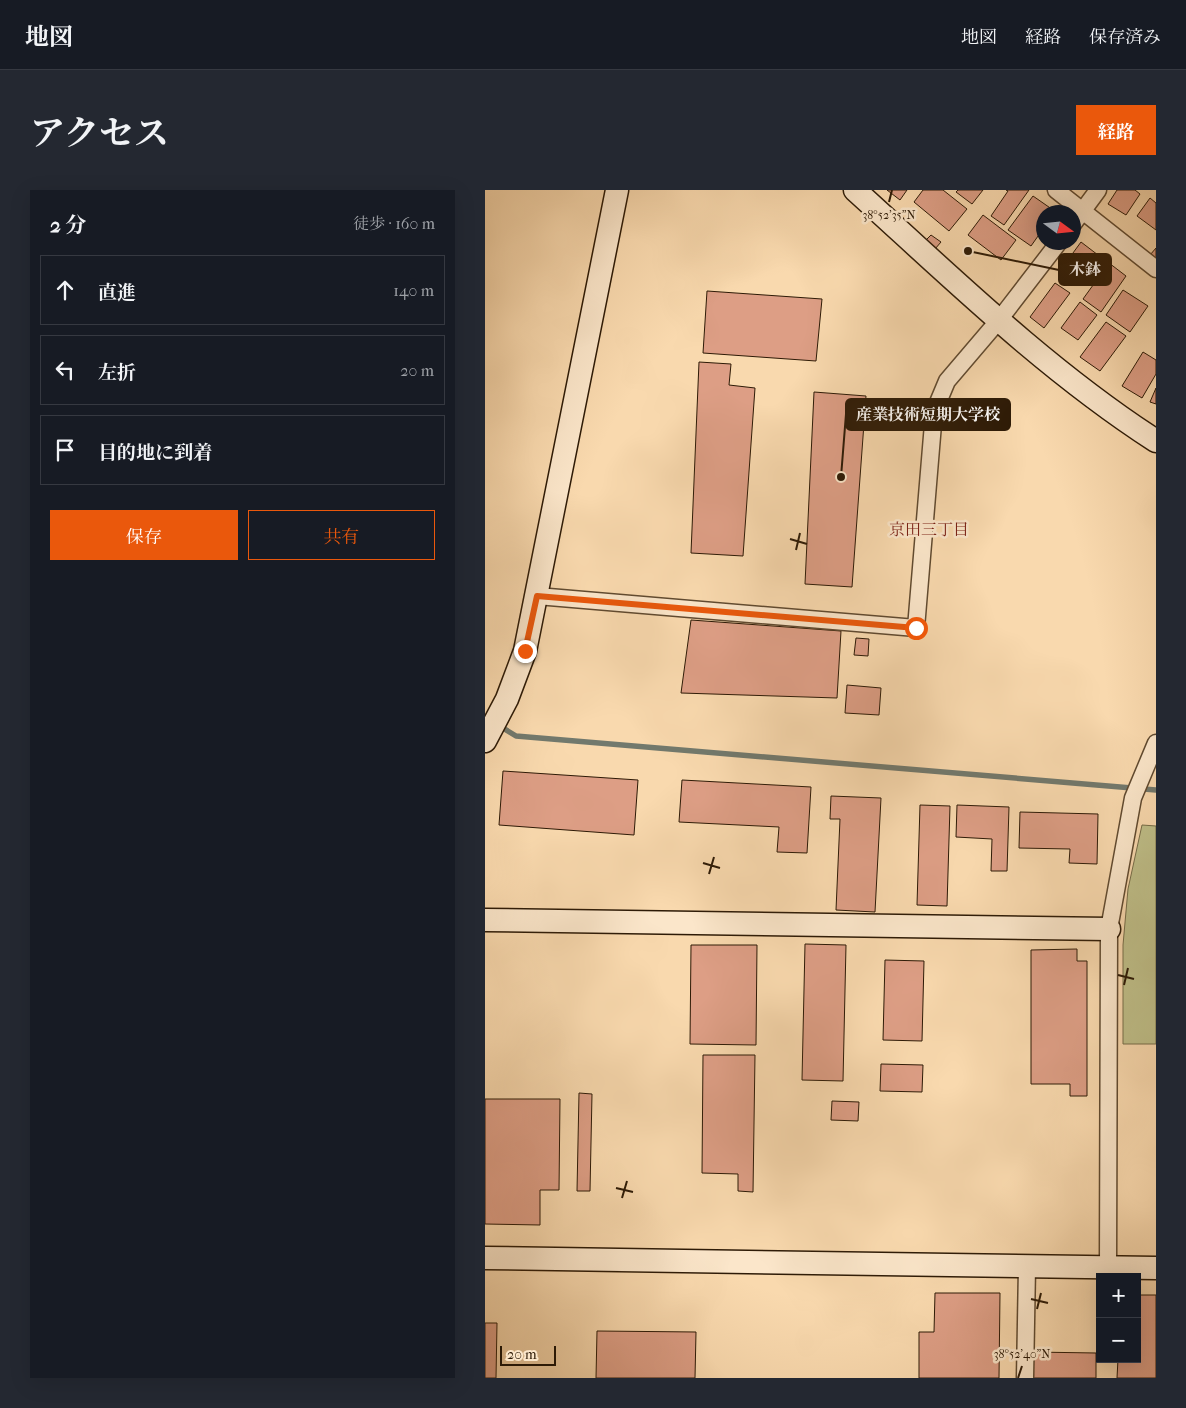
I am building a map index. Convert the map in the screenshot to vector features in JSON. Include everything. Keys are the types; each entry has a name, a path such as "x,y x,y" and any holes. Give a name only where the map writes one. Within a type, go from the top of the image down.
{"street":[{"path":"485,741 507,699 525,651 617,190"},
{"path":"855,190 999,320 1117,416 1156,441"},
{"path":"1055,190 1067,205"},
{"path":"1081,214 1098,190"},
{"path":"1081,220 1156,269"},
{"path":"537,596 916,628 934,412 947,381 999,320 1053,250"},
{"path":"1108,1268 1109,929 1137,788 1156,742"},
{"path":"485,920 1109,929"},
{"path":"485,1258 1156,1268"},
{"path":"1025,1378 1027,1267"}],"green space":[{"path":"1142,825 1156,826 1156,1044 1123,1044 1123,945 1128,889"}],"building":[{"path":"887,190 907,190 900,200"},
{"path":"923,190 943,190 967,209 949,231 914,202"},
{"path":"958,190 983,190 972,204 956,192"},
{"path":"1006,190 1029,190 1004,225 991,216 1008,191"},
{"path":"1117,190 1135,190 1140,194 1126,215 1108,204"},
{"path":"1033,196 1046,205 1036,205 1036,239 1031,246 1008,230"},
{"path":"1150,198 1156,203 1156,230 1137,216"},
{"path":"983,215 1016,240 1001,260 968,235"},
{"path":"931,235 941,242 935,249 925,241"},
{"path":"1081,242 1098,255 1080,281 1062,268 1075,250 1081,250"},
{"path":"1156,248 1156,260 1150,255"},
{"path":"1109,263 1126,276 1101,312 1083,299"},
{"path":"1055,283 1070,293 1044,328 1030,317"},
{"path":"1123,290 1148,306 1130,332 1106,315"},
{"path":"707,291 822,299 816,361 703,353"},
{"path":"1080,302 1097,315 1078,340 1061,328"},
{"path":"1106,322 1126,336 1100,371 1080,357"},
{"path":"1143,352 1156,360 1156,374 1142,398 1122,386"},
{"path":"699,362 731,364 729,385 755,388 743,556 691,553"},
{"path":"1156,388 1156,404 1150,402"},
{"path":"814,392 866,396 852,587 805,584"},
{"path":"691,620 841,631 837,698 681,693"},
{"path":"856,638 869,639 868,656 854,655"},
{"path":"847,685 881,688 879,715 845,713"},
{"path":"503,771 638,780 634,835 499,825"},
{"path":"682,780 811,787 807,853 777,852 779,827 679,822"},
{"path":"831,796 881,798 875,912 836,910 840,819 830,819"},
{"path":"920,805 950,806 947,906 917,905"},
{"path":"957,805 1009,807 1007,871 991,871 992,839 956,837"},
{"path":"1020,812 1098,814 1097,864 1069,863 1070,849 1019,848"},
{"path":"805,944 846,945 843,1081 802,1080"},
{"path":"691,945 757,945 756,1045 690,1044"},
{"path":"1077,949 1077,961 1087,961 1087,1096 1070,1096 1070,1084 1031,1084 1031,950"},
{"path":"885,960 924,961 922,1041 883,1040"},
{"path":"703,1055 755,1055 753,1192 738,1191 738,1174 702,1173"},
{"path":"881,1064 923,1065 922,1092 880,1091"},
{"path":"579,1093 592,1094 590,1191 577,1191"},
{"path":"485,1099 560,1099 559,1190 540,1190 540,1225 485,1224"},
{"path":"832,1101 859,1102 858,1121 831,1120"},
{"path":"935,1293 1000,1293 999,1378 919,1378 919,1332 934,1332"},
{"path":"1141,1295 1156,1295 1156,1378 1117,1378 1118,1363 1141,1363"},
{"path":"485,1323 497,1323 496,1378 485,1378"},
{"path":"597,1331 696,1332 695,1378 596,1378"},
{"path":"1033,1352 1096,1353 1096,1378 1033,1378"}],"waterway":[{"path":"498,725 516,736 1156,790"}],"place":[{"name":"木鉢","path":"968,251"},
{"name":"産業技術短期大学校","path":"841,477"}],"district":[{"name":"京田三丁目","path":"929,529"}],"route":[{"path":"525,651 537,596 916,628"}]}
